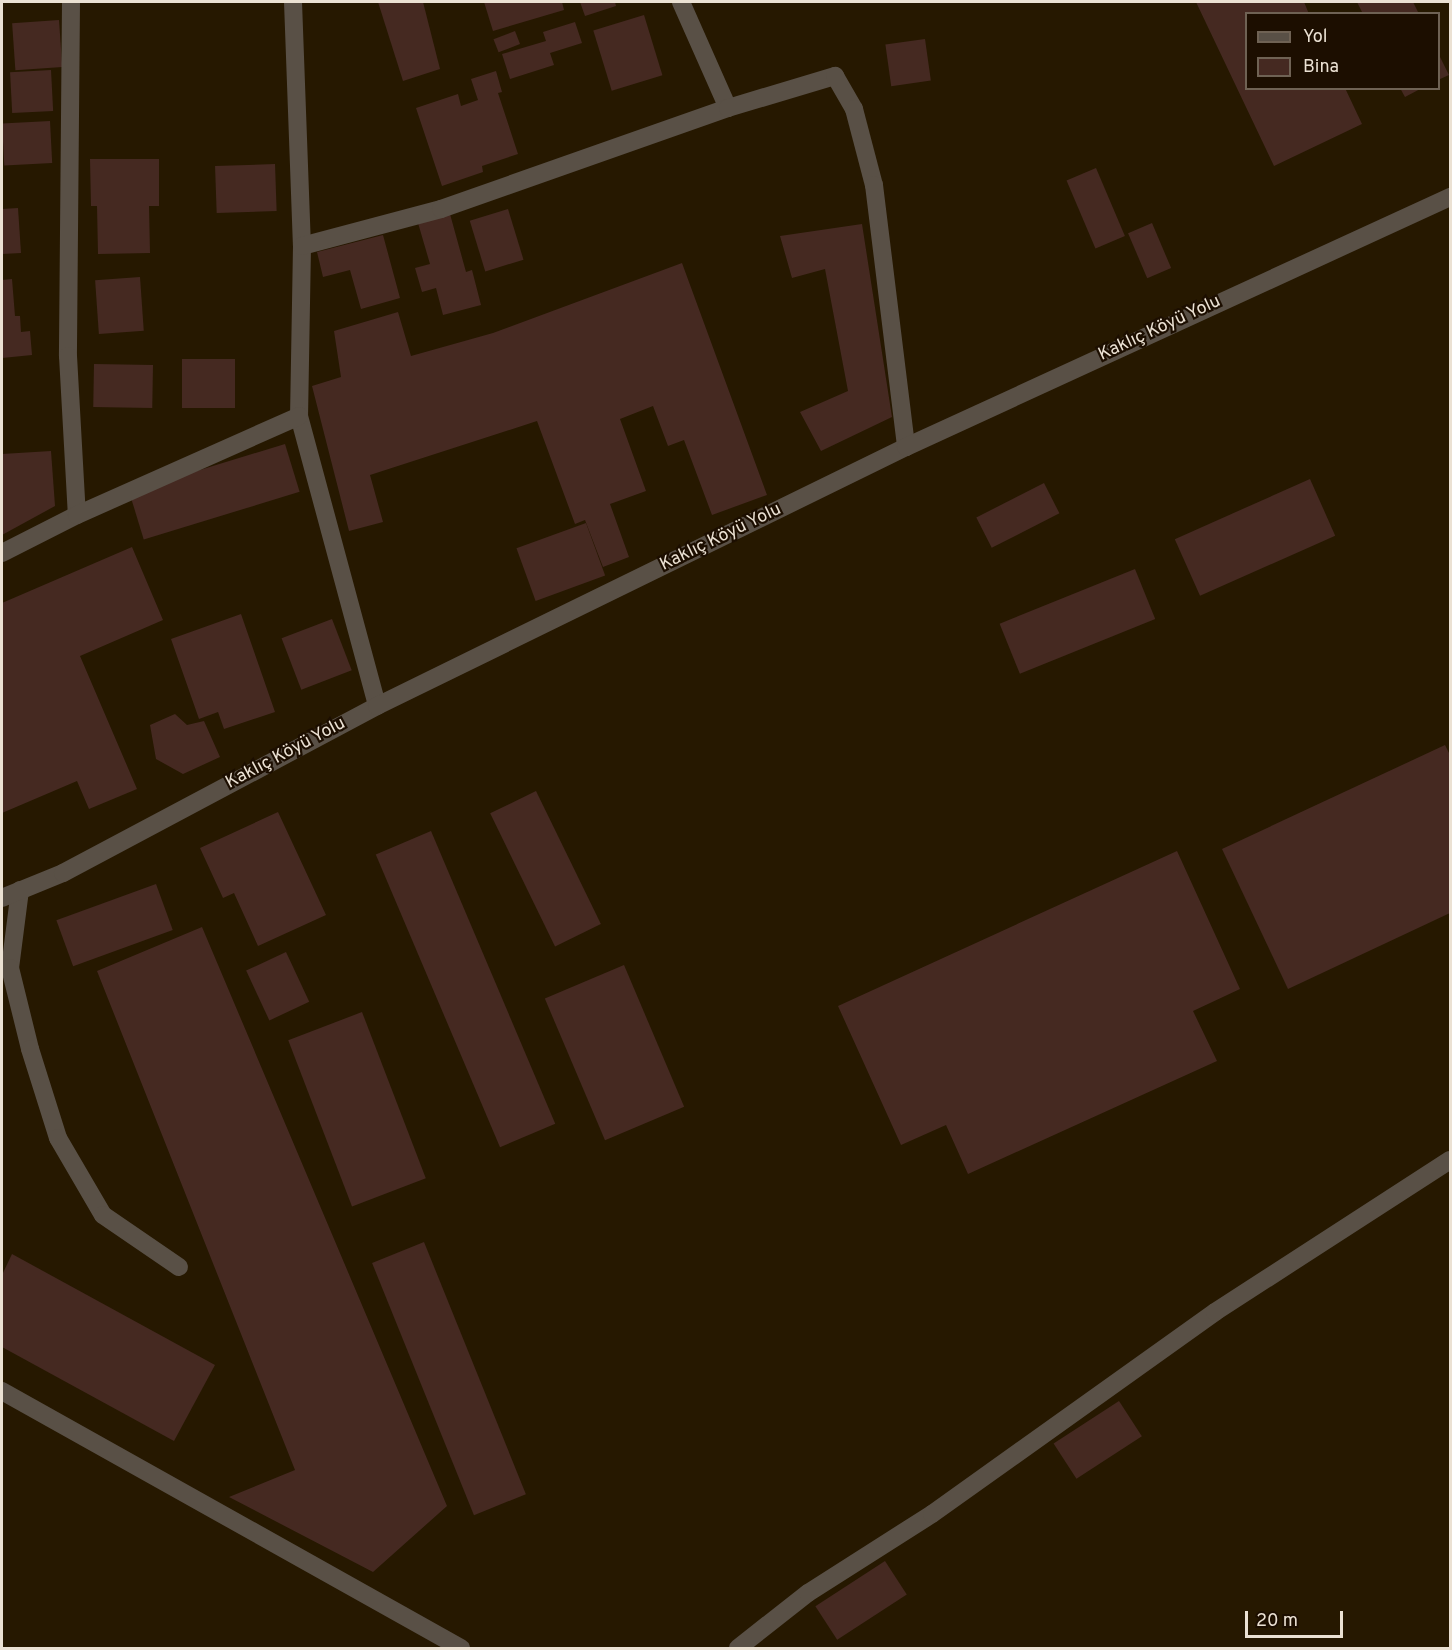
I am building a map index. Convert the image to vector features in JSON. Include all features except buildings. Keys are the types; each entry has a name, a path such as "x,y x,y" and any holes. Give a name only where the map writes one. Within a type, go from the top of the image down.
{"street":[{"path":"71,2 68,356 77,515"},
{"path":"293,2 302,246 299,416 377,706"},
{"path":"681,2 728,108"},
{"path":"302,246 441,209 728,108 835,76 854,109 874,186 906,447"},
{"name":"Kaklıç Köyü Yolu","path":"2,898 63,873 377,706 906,447 1450,197"},
{"path":"2,553 77,515 299,416"},
{"path":"20,890 10,968 30,1049 58,1138 103,1215 179,1267"},
{"path":"738,1648 808,1593 933,1514 1215,1312 1450,1160"},
{"path":"2,1391 461,1648"}]}
